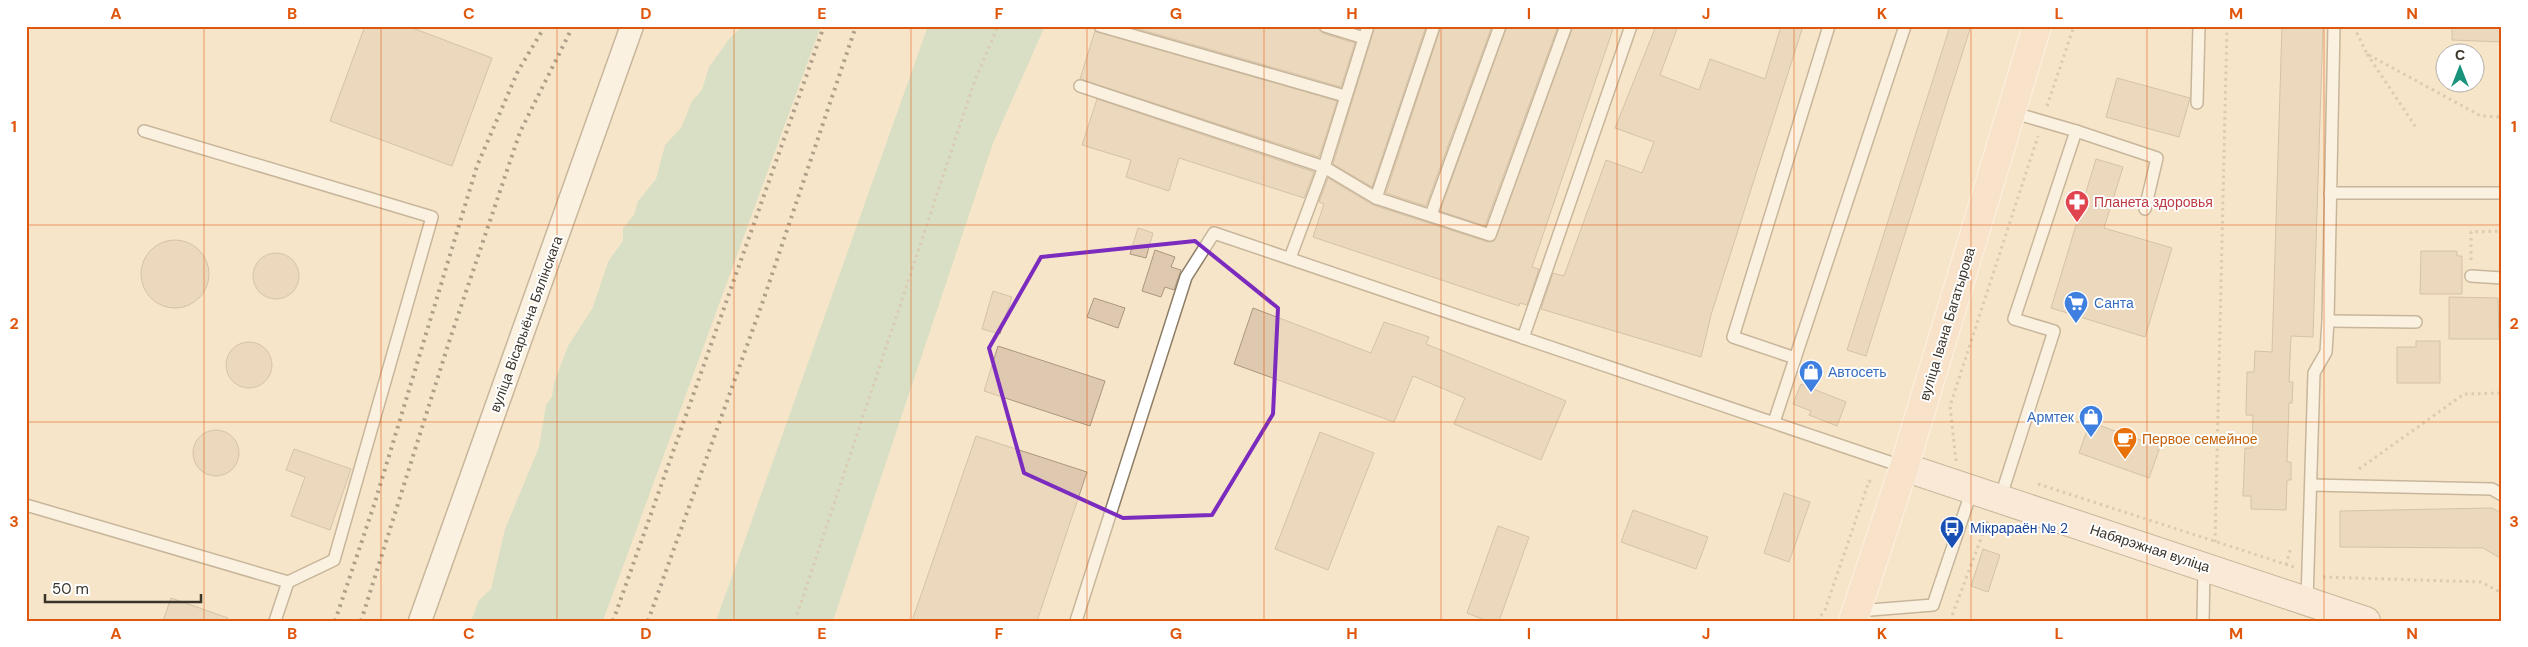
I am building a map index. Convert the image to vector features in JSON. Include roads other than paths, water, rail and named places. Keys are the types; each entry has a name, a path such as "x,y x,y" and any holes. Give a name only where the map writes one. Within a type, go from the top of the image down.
{"main road":[{"name":"вуліца Івана Багатырова","path":"1854,616 1904,467 2037,26"},
{"name":"Набярэжная вуліца","path":"1904,467 1972,490 2210,554 2314,609 2366,621"}],"street":[{"name":"вуліца Вісарыёна Бялінскага","path":"420,621 632,26"}],"lane":[{"path":"1100,26 1345,96"},
{"path":"1325,26 1364,38"},
{"path":"1290,258 1324,167 1368,26"},
{"path":"1376,198 1434,26"},
{"path":"1431,215 1500,26"},
{"path":"1080,86 1324,167 1376,198 1490,235 1566,26"},
{"path":"1523,338 1631,26"},
{"path":"1795,358 1733,336 1829,26"},
{"path":"1774,422 1905,26"},
{"path":"2197,103 2199,26"},
{"path":"2314,609 2308,572 2314,373 2326,352 2328,321 2334,26"},
{"path":"2011,112 2157,158 2144,209"},
{"path":"26,505 288,582 334,560 432,217 144,131"},
{"path":"2001,498 2054,331 2014,319 2076,131"},
{"path":"2330,193 2502,193"},
{"path":"1076,621 1186,278 1214,233 1904,467"},
{"path":"2471,276 2502,278"},
{"path":"2328,321 2416,322"},
{"path":"2311,485 2492,490 2502,495"},
{"path":"1854,616 1933,606 1972,490"},
{"path":"2203,621 2210,554"},
{"path":"274,621 288,582"}],"railway":[{"path":"335,621 375,502 477,166 518,71 545,26"},
{"path":"361,621 449,342 520,132 573,26"},
{"path":"613,621 824,26"},
{"path":"648,621 763,301 856,26"}],"place":[{"name":"Планета здоровья","path":"2077,223"},
{"name":"Санта","path":"2076,324"},
{"name":"Автосеть","path":"1811,393"},
{"name":"Армтек","path":"2091,438"},
{"name":"Первое семейное","path":"2125,460"},
{"name":"Мікрараён № 2","path":"1952,549"}]}
